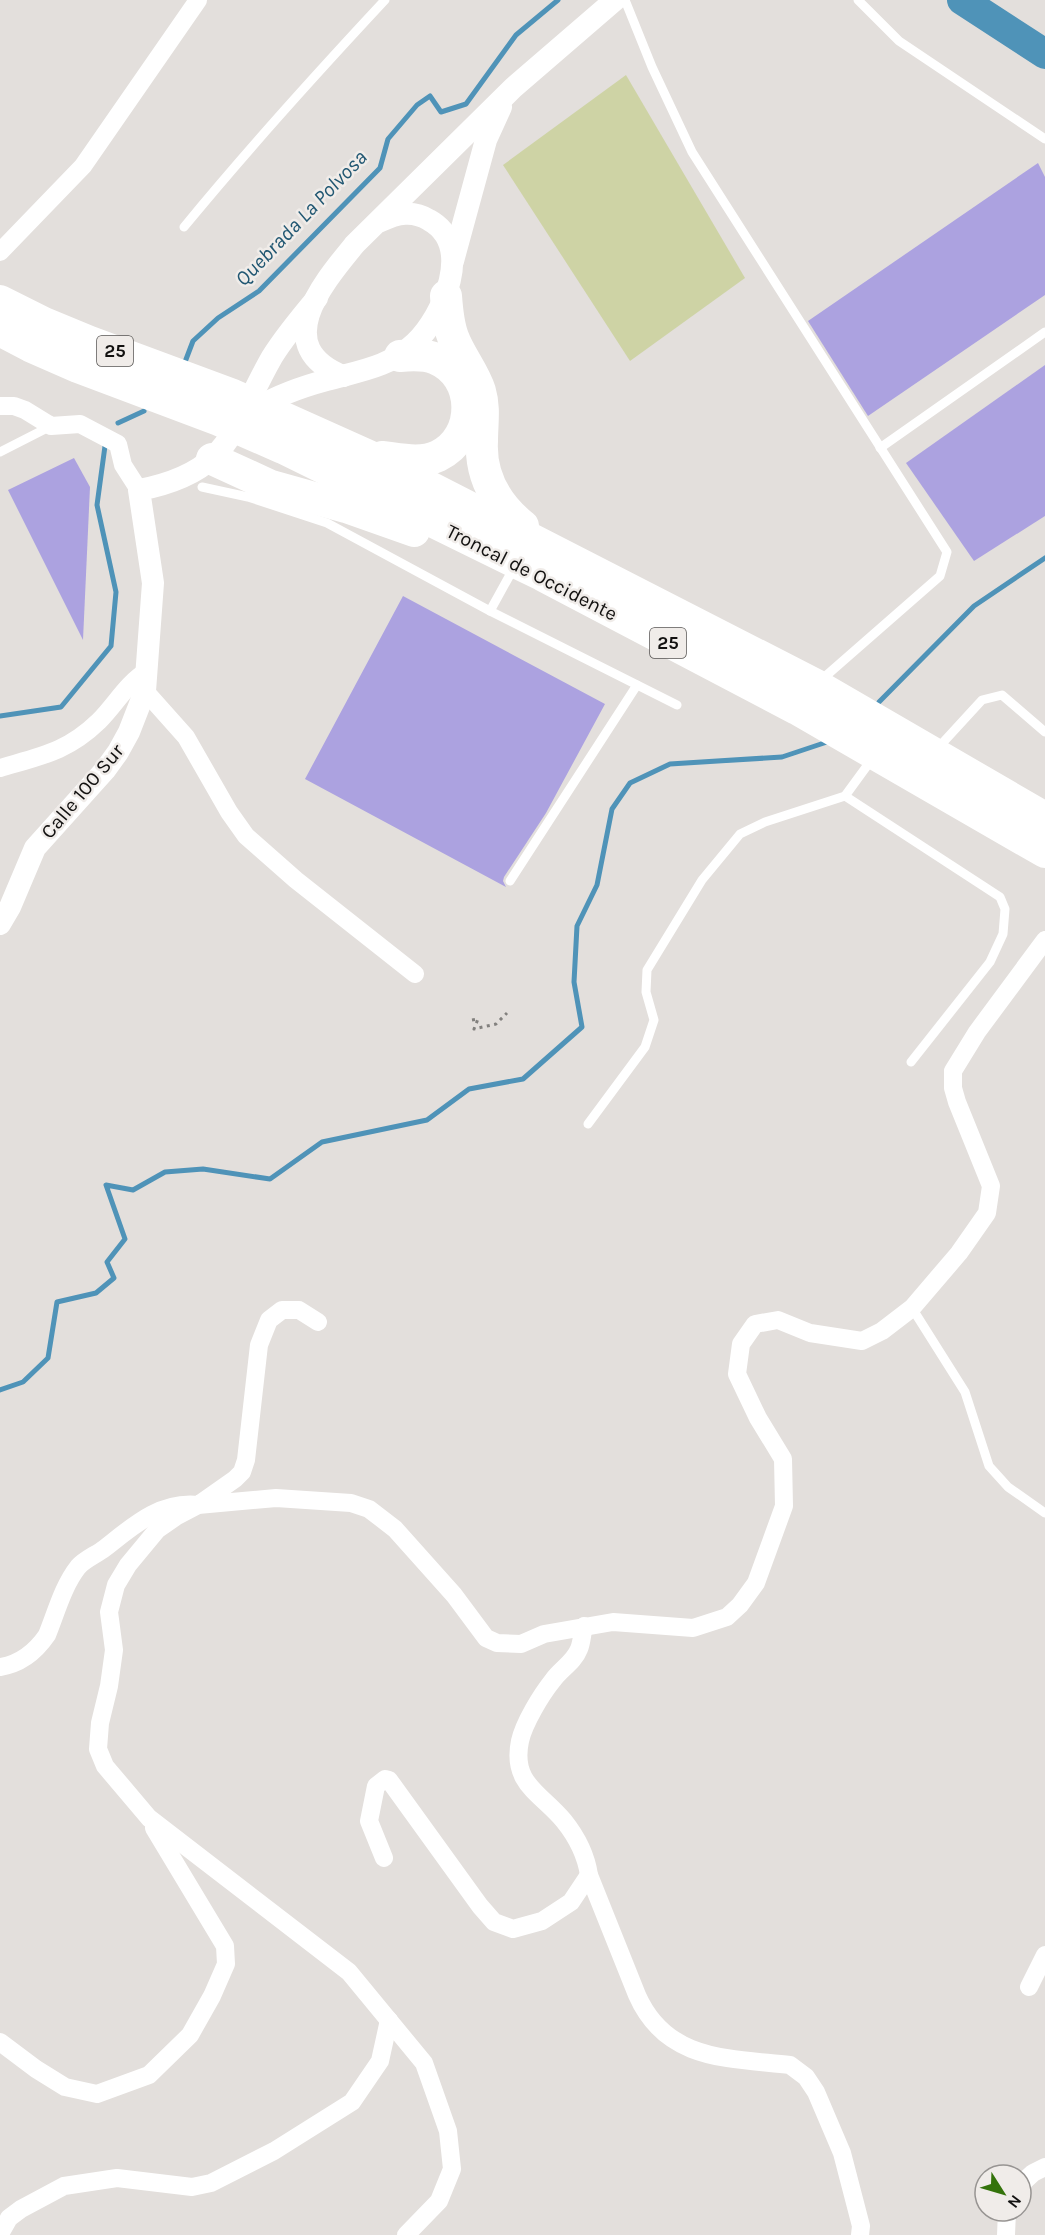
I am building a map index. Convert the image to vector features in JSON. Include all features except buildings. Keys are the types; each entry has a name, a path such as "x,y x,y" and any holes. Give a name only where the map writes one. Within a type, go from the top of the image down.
{"highway":[{"path":"446,296 453,338 480,390 484,423 483,460 487,478 495,496 505,510 521,524 560,552"},
{"name":"Troncal de Occidente","path":"0,301 232,411 290,435 532,570 797,709 1045,852"},
{"name":"Troncal de Occidente","path":"0,330 78,367 232,411"},
{"path":"369,456 423,460 438,456 450,447 465,426 468,410 466,393 461,380 451,368 438,359 425,355 400,356"},
{"name":"Troncal de Occidente","path":"290,435 369,456 560,552 816,685 1045,818"},
{"path":"207,473 272,486 346,507 411,530 644,630"}],"street":[{"path":"0,252 83,166 198,0"},
{"path":"343,376 328,370 315,359 308,344 305,328 308,312 334,270 348,252 513,87 613,1"},
{"path":"232,411 306,386 382,365 400,356 428,329 446,296 452,262 486,140 496,116 513,87"},
{"path":"380,221 393,215 408,213 422,216 435,223 445,234 451,248 452,262"},
{"path":"139,490 165,485 190,474 207,473 230,440 232,411 291,329 317,298"},
{"path":"0,406 14,406 25,410 51,426"},
{"name":"Calle 100 Sur","path":"0,924 10,907 34,848 105,770 118,752 129,732 146,681 153,583 139,490 123,465 118,444 80,424 51,426"},
{"path":"0,768 60,750 99,721 135,679 146,681 186,737 229,812 246,836 296,880 415,974"},
{"path":"0,1667 17,1662 42,1643 71,1577 79,1566 131,1526 157,1511 183,1503 198,1505 276,1498 351,1503 369,1509 395,1529 454,1595 486,1638 497,1643 521,1644 544,1634 614,1622 693,1628 727,1617 740,1605 756,1583 784,1506 783,1459 758,1418 737,1374 741,1344 755,1324 778,1320 810,1333 862,1341 882,1331 912,1308 959,1253 987,1213 991,1186 957,1102 953,1088 953,1071 977,1032 1045,940"},
{"path":"0,2042 64,2087 97,2094 149,2074 190,2035 212,1996 226,1964 225,1946 149,1818 105,1766 98,1749 100,1723 109,1686 114,1650 110,1612 116,1585 128,1565 157,1530 198,1505 242,1472 246,1460 259,1345 269,1320 282,1310 299,1310 318,1322"},
{"path":"584,1626 579,1649 574,1659 553,1680 524,1728 518,1752 523,1777 529,1788 563,1820 587,1861 589,1875 639,2002 660,2031 684,2048 726,2058 790,2065 799,2070 812,2084 842,2153 861,2226 860,2235"},
{"path":"384,1858 369,1821 376,1786 385,1779 494,1922 513,1929 542,1921 571,1902 589,1875"},
{"path":"149,1818 349,1972 424,2063 448,2131 452,2169 439,2201 406,2235"},
{"path":"1029,1986 1045,1955"},
{"path":"0,2234 9,2218 21,2209 64,2186 117,2178 192,2187 212,2183 274,2151 352,2102 380,2061 389,2020"}],"lane":[{"path":"184,227 236,163 385,0"},
{"path":"858,0 899,41 1045,139"},
{"path":"613,1 652,67 692,152 947,552 940,576 816,685"},
{"path":"880,448 1045,332"},
{"path":"0,452 51,426"},
{"path":"207,473 248,497 327,524 490,611 677,705"},
{"path":"490,611 511,573"},
{"path":"510,881 637,685"},
{"path":"933,753 982,700 1002,695 1045,732"},
{"path":"588,1124 645,1047 654,1020 646,992 647,970 702,880 740,834 765,822 845,796 875,755"},
{"path":"845,796 1000,897 1005,909 1003,934 990,962 911,1062"},
{"path":"912,1308 965,1392 988,1466 1008,1487 1045,1513"}],"path":[{"path":"472,1020 478,1019 474,1029 496,1024 507,1013"}],"green space":[{"path":"626,75 745,278 630,361 503,165"}],"waterway":[{"name":"Quebrada La Polvosa","path":"185,362 193,341 218,318 259,291 380,168 388,139 417,105 430,96 441,112 466,104 516,35 558,0"},
{"path":"962,0 1045,54"},
{"name":"Quebrada La Polvosa","path":"118,423 144,411"},
{"name":"Quebrada La Polvosa","path":"0,716 61,707 111,646 116,592 97,505 105,446"},
{"path":"879,702 974,606 1045,558"},
{"path":"0,1390 23,1382 48,1358 57,1302 96,1293 114,1278 107,1262 125,1239 106,1185 133,1190 165,1172 203,1169 270,1179 322,1142 427,1120 469,1089 523,1079 582,1027 574,982 577,926 597,885 612,809 630,783 670,764 782,757 830,741"}]}
